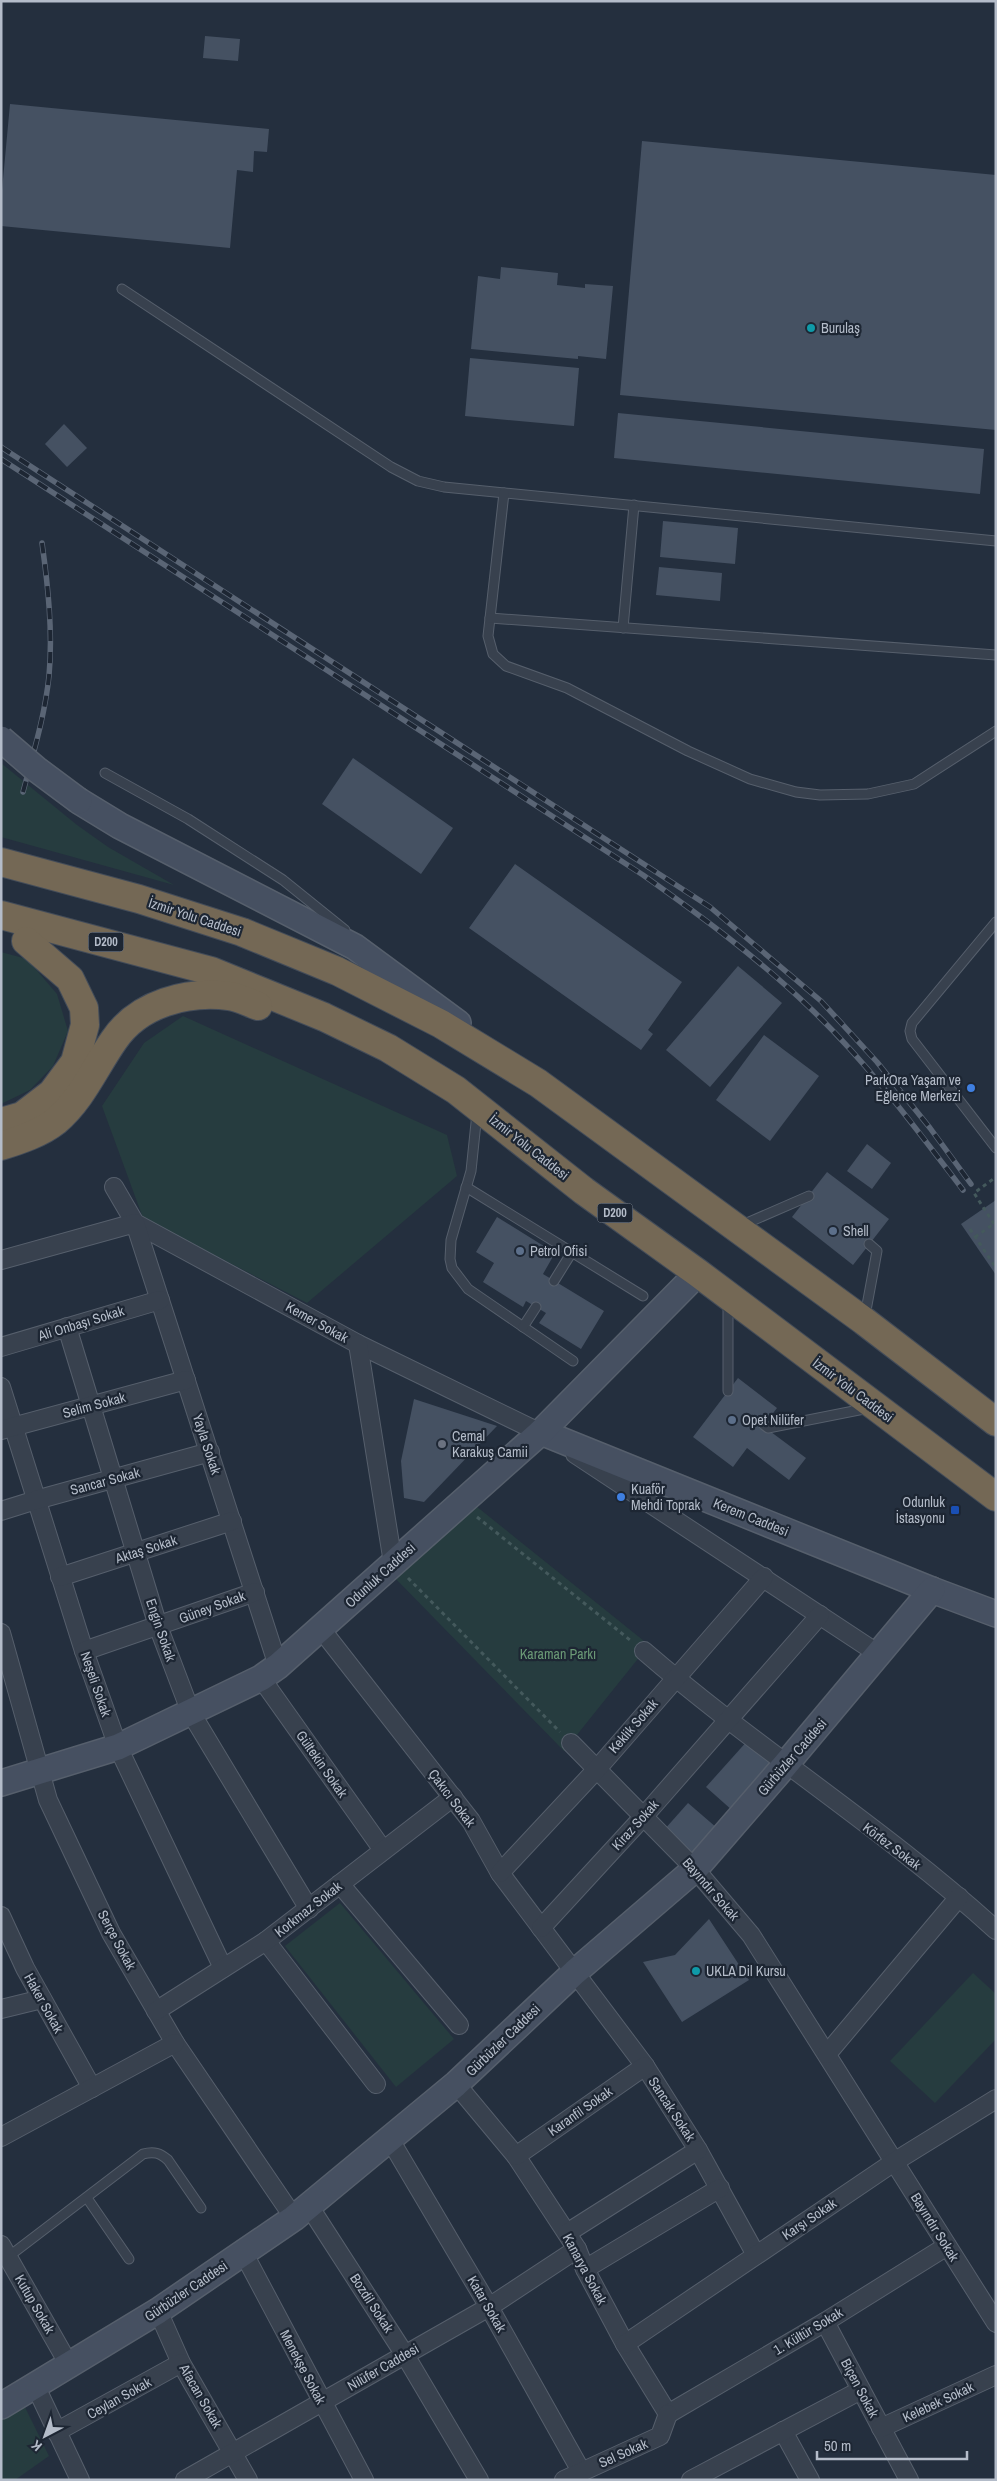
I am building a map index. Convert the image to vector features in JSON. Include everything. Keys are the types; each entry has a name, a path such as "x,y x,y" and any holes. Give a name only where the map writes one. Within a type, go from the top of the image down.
{"highway":[{"name":"İzmir Yolu Caddesi","path":"1,862 139,899 259,939 337,971 441,1024 538,1083 864,1321 996,1422"},
{"name":"İzmir Yolu Caddesi","path":"1,916 211,971 324,1017 388,1048 426,1071 478,1107 584,1190 698,1273 996,1497"},
{"path":"14,938 148,971 231,996 426,1071"},
{"path":"1,1122 22,1116 52,1093 75,1062 85,1025 84,1008 70,980 14,938"},
{"path":"1,1146 20,1140 56,1121 77,1097 126,1025 144,1013 162,1002 183,997 231,996"}],"street":[{"path":"1,739 36,769 79,800 120,826 355,947 538,1083"},
{"path":"1,1260 135,1223 114,1187"},
{"name":"Yayla Sokak","path":"135,1223 254,1592 269,1672"},
{"name":"Kemer Sokak","path":"135,1223 358,1344 541,1432 880,1655"},
{"name":"Odunluk Caddesi","path":"1,1783 118,1747 191,1713 269,1672 321,1629 541,1432 698,1273"},
{"name":"Ali Onbaşı Sokak","path":"1,1347 160,1300"},
{"name":"Engin Sokak","path":"67,1327 158,1626 191,1713 309,1909"},
{"path":"358,1344 393,1563"},
{"name":"Selim Sokak","path":"7,1428 186,1380"},
{"path":"939,1380 996,1404"},
{"name":"Neşeli Sokak","path":"1,1388 7,1428 36,1500 84,1651 118,1747 223,1968"},
{"name":"Kerem Caddesi","path":"541,1432 996,1614"},
{"name":"Sancar Sokak","path":"1,1511 210,1452"},
{"name":"Aktaş Sokak","path":"60,1577 232,1521"},
{"name":"Keklik Sokak","path":"500,1873 596,1768 764,1577"},
{"name":"Kerem Caddesi","path":"932,1590 996,1631"},
{"name":"Gürbüzler Caddesi","path":"1,2406 68,2363 158,2311 301,2212 456,2084 574,1972 695,1869 880,1655 932,1590"},
{"name":"Güney Sokak","path":"84,1651 254,1592"},
{"name":"Kiraz Sokak","path":"541,1928 644,1816 820,1615"},
{"name":"Çakıcı Sokak","path":"321,1629 471,1821 500,1873 574,1972"},
{"name":"Serçe Sokak","path":"1,1633 48,1800 111,1933 175,2042 301,2212"},
{"path":"644,1651 728,1721 786,1764"},
{"name":"Gültekin Sokak","path":"269,1672 383,1850"},
{"name":"Bayındır Sokak","path":"570,1743 695,1869 751,1935 996,2323"},
{"name":"Körfez Sokak","path":"786,1764 959,1896 996,1930"},
{"name":"Korkmaz Sokak","path":"156,2011 266,1941 453,1797"},
{"path":"340,1884 459,2025"},
{"path":"827,2054 959,1896"},
{"name":"Haker Sokak","path":"1,1916 42,1999 92,2088"},
{"path":"266,1941 376,2084"},
{"name":"Sancak Sokak","path":"574,1972 644,2066 698,2150 756,2255"},
{"path":"1,2009 42,1999"},
{"path":"1,2136 175,2042"},
{"name":"Karanfil Sokak","path":"516,2156 644,2066"},
{"name":"Kanarya Sokak","path":"456,2084 516,2156 577,2249 585,2269 625,2344 668,2414"},
{"name":"Karşı Sokak","path":"625,2344 894,2162 996,2099"},
{"name":"Katar Sokak","path":"389,2138 489,2307 581,2471"},
{"path":"566,2233 698,2150"},
{"path":"585,2269 720,2188"},
{"name":"Bozdil Sokak","path":"301,2212 405,2355 479,2480"},
{"name":"1. Kültür Sokak","path":"668,2414 825,2322 947,2246"},
{"name":"Nilüfer Caddesi","path":"185,2480 489,2307 577,2249"},
{"name":"Kutup Sokak","path":"5,2251 68,2363"},
{"name":"Menekşe Sokak","path":"243,2252 364,2480"},
{"name":"Afacan Sokak","path":"158,2311 181,2364 234,2452 248,2480"},
{"name":"Biçen Sokak","path":"825,2322 905,2478"},
{"name":"Ceylan Sokak","path":"56,2432 181,2364"},
{"name":"Kelebek Sokak","path":"881,2428 996,2375"},
{"path":"35,2385 80,2480"},
{"path":"691,2480 861,2390"},
{"name":"Sel Sokak","path":"564,2480 660,2436 668,2414"},
{"path":"783,2431 810,2480"}],"lane":[{"path":"122,289 391,467 418,481 444,487 996,541"},
{"path":"504,493 490,618 489,645 493,654 506,666 567,688 688,751 750,779 796,792 828,795 868,794 914,784 996,732"},
{"path":"623,628 634,505"},
{"path":"490,618 996,655"},
{"path":"105,773 188,819 282,880 343,929 351,937 355,947"},
{"path":"996,922 912,1024 910,1031 912,1039 996,1148"},
{"path":"478,1107 471,1172 451,1240 450,1259 452,1268 468,1289 573,1361"},
{"path":"466,1187 643,1296"},
{"path":"735,1228 809,1196"},
{"path":"864,1321 876,1250 869,1244"},
{"path":"554,1281 572,1252"},
{"path":"728,1296 728,1391"},
{"path":"523,1327 536,1307"},
{"path":"764,1425 768,1428 876,1407"},
{"path":"5,2251 87,2198 144,2154 154,2152 168,2160 200,2208"},
{"path":"87,2198 130,2259"}],"path":[{"path":"975,1237 995,1223 974,1193 996,1177"},
{"path":"970,1229 996,1268"},
{"path":"460,1504 644,1651"},
{"path":"393,1563 570,1743"}],"green space":[{"path":"1,763 77,825 108,847 174,885 1,837"},
{"path":"1,952 27,959 57,994 68,1031 53,1066 30,1090 1,1104"},
{"path":"183,1016 447,1135 457,1176 307,1303 143,1218 102,1106 144,1043"},
{"name":"Karaman Parkı","path":"471,1502 649,1645 564,1751 392,1575"},
{"path":"340,1903 454,2039 396,2087 285,1946"},
{"path":"973,1973 996,1994 996,2039 935,2103 890,2061"},
{"path":"20,2397 49,2456 15,2480 1,2480 1,2409"}],"building":[{"path":"205,36 240,39 238,61 203,58"},
{"path":"10,104 269,129 267,152 254,151 253,172 237,170 230,248 1,226 1,201"},
{"name":"Burulaş","path":"642,141 996,175 996,430 620,395"},
{"path":"501,267 558,273 557,285 585,288 585,284 613,286 606,359 578,356 578,359 471,349 478,276 500,279"},
{"path":"470,358 579,368 574,426 465,416"},
{"path":"618,413 984,449 980,494 614,458"},
{"path":"64,424 87,448 67,467 45,444"},
{"path":"663,521 738,528 735,564 660,557"},
{"path":"659,567 722,573 720,601 656,595"},
{"path":"353,758 453,828 421,874 322,804"},
{"path":"515,864 682,982 648,1030 653,1034 641,1050 469,928"},
{"path":"738,966 782,1003 710,1087 666,1050"},
{"path":"764,1035 819,1076 770,1141 716,1100"},
{"path":"867,1144 891,1163 872,1189 847,1171"},
{"path":"827,1172 889,1219 853,1265 792,1217"},
{"path":"996,1200 996,1275 961,1224"},
{"path":"497,1217 555,1253 543,1274 604,1311 581,1349 539,1323 546,1313 526,1301 523,1307 483,1282 494,1263 476,1252"},
{"path":"738,1378 777,1408 763,1426 806,1458 789,1480 747,1448 733,1467 693,1437"},
{"name":"Cemal Karakuş Camii","path":"414,1399 497,1426 424,1502 404,1498 401,1461"},
{"path":"749,1739 775,1763 733,1811 706,1787"},
{"path":"688,1803 717,1828 693,1855 664,1830"},
{"name":"UKLA Dil Kursu","path":"709,1919 749,1980 682,2022 643,1962 675,1955"}],"railway":[{"path":"1,447 710,907 821,1001 877,1062 930,1128 971,1184"},
{"path":"1,459 643,875 708,922 770,971 851,1050 871,1072 963,1190"},
{"path":"23,792 42,720 49,676 49,609 42,543"}],"place":[{"name":"Burulaş","path":"811,328"},
{"name":"ParkOra Yaşam ve Eğlence Merkezi","path":"971,1088"},
{"name":"Shell","path":"833,1231"},
{"name":"Petrol Ofisi","path":"520,1251"},
{"name":"Opet Nilüfer","path":"732,1420"},
{"name":"Cemal Karakuş Camii","path":"442,1444"},
{"name":"Kuaför Mehdi Toprak","path":"621,1497"},
{"name":"Odunluk İstasyonu","path":"955,1510"},
{"name":"UKLA Dil Kursu","path":"696,1971"}]}
